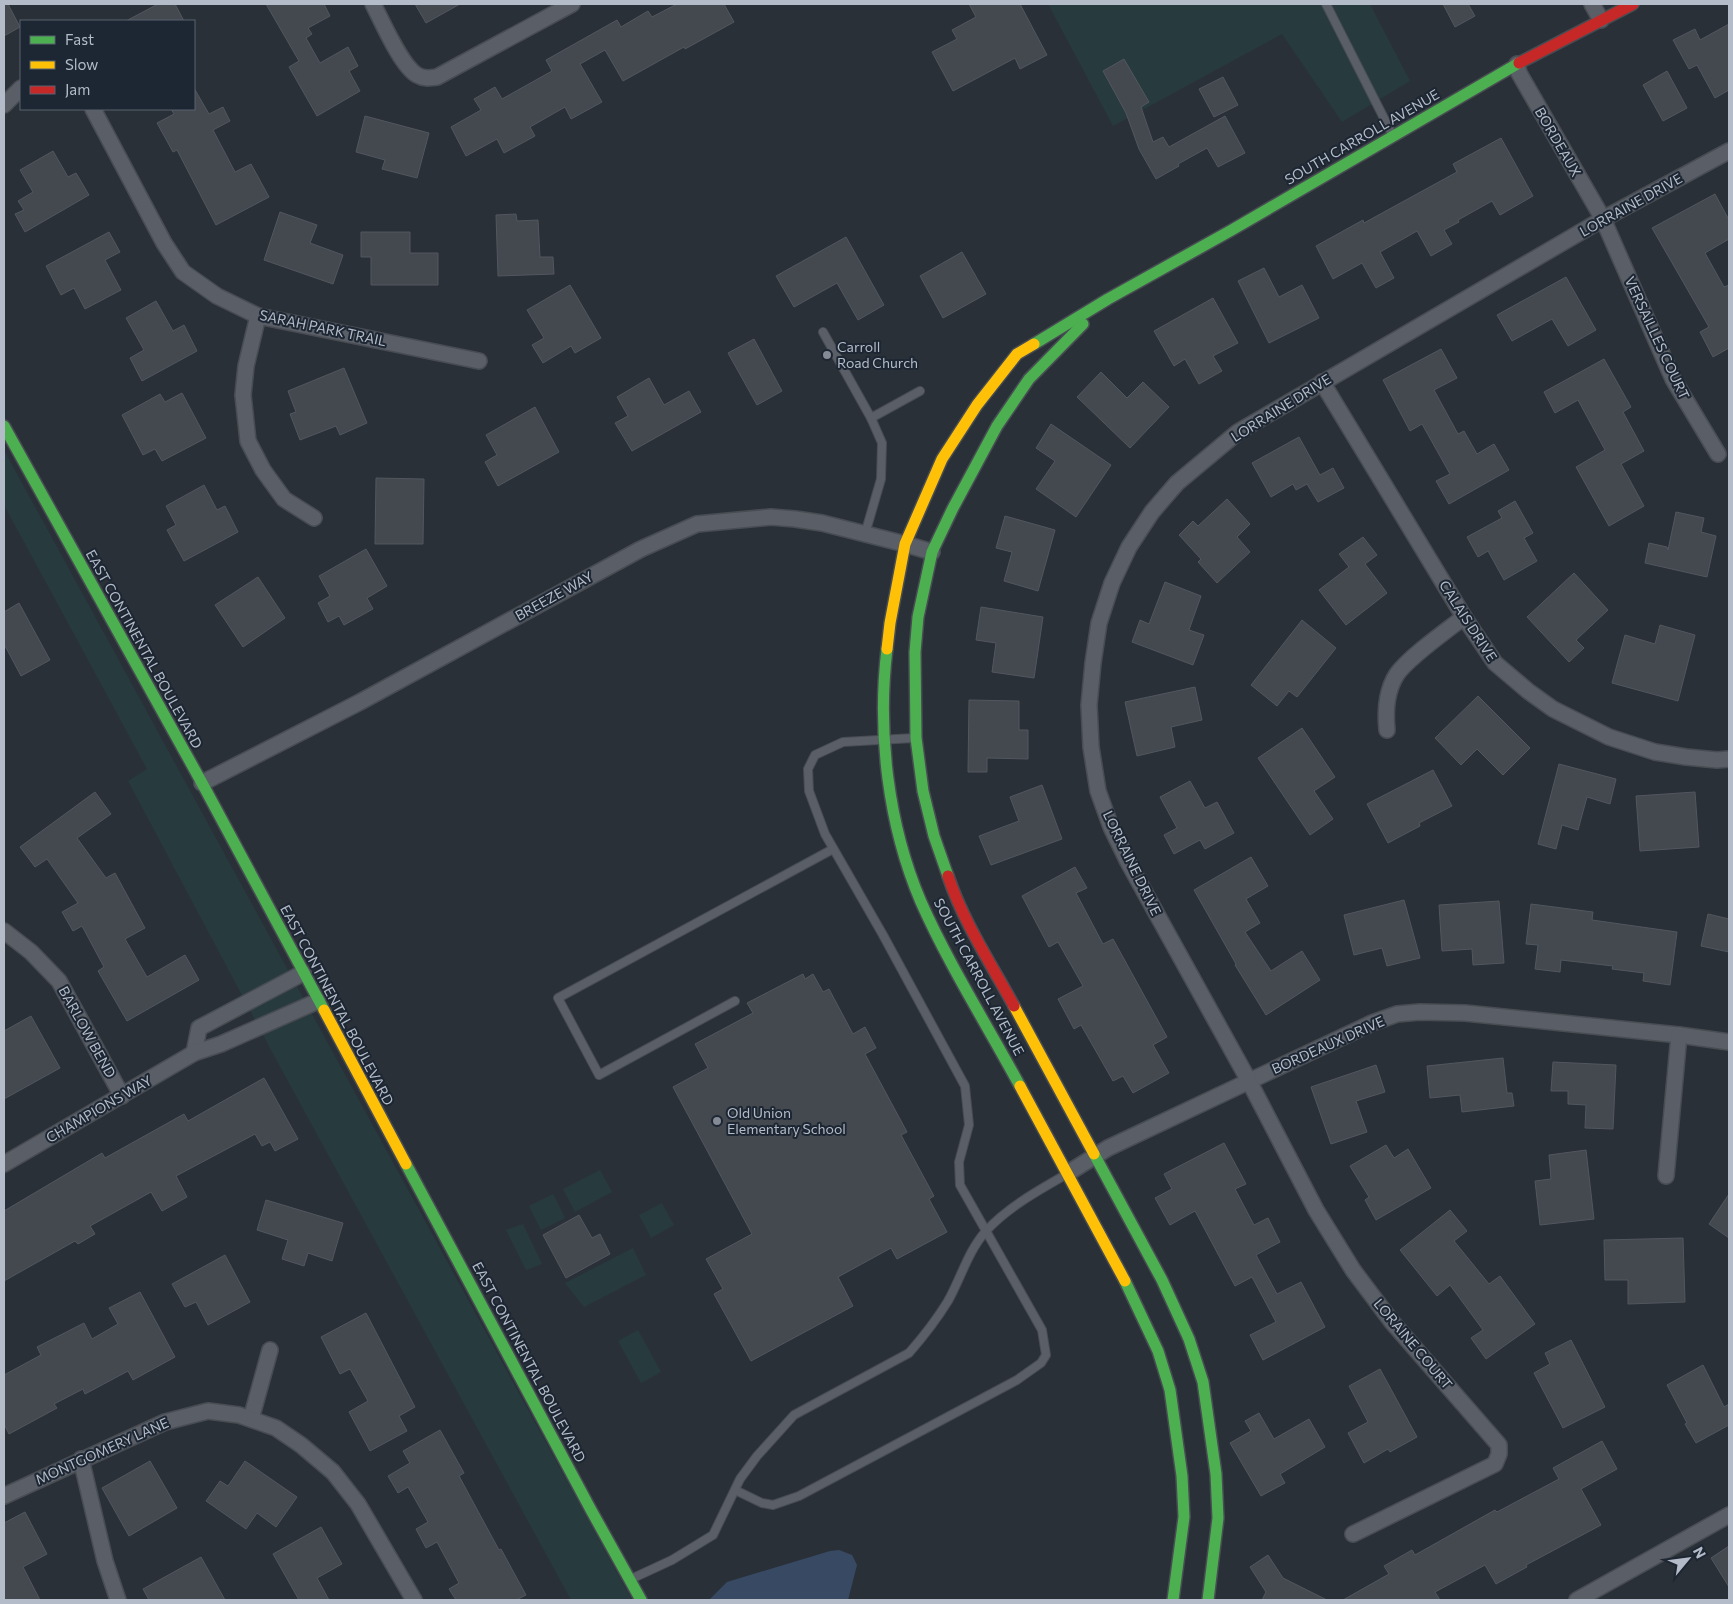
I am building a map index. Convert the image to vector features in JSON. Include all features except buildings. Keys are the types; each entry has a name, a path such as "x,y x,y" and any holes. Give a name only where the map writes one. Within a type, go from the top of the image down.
{"main road":[{"name":"SOUTH CARROLL AVENUE","path":"1173,1600 1184,1517 1182,1476 1170,1390 1158,1351 1068,1173 945,950 921,901 902,845 890,797 884,738 885,666 890,623 905,544 942,459 977,404 1017,354 1108,299 1230,231 1517,64 1633,4"},
{"name":"SOUTH CARROLL AVENUE","path":"1108,299 1029,379 997,426 972,470 932,552 917,626 915,652 916,738 923,791 934,836 952,888 1166,1288 1189,1339 1203,1382 1216,1474 1218,1518 1208,1600"},
{"name":"EAST CONTINENTAL BOULEVARD","path":"4,426 202,783 641,1600"}],"street":[{"path":"373,4 405,64 415,74 424,78 437,77 572,4"},
{"path":"1592,4 1601,20"},
{"name":"BORDEAUX","path":"1517,64 1519,73 1603,219"},
{"path":"4,105 20,89"},
{"name":"SARAH PARK TRAIL","path":"94,110 164,243 183,272 217,296 258,316 478,361"},
{"name":"LORRAINE DRIVE","path":"1249,1081 1128,862 1098,791 1091,747 1089,705 1093,663 1099,623 1112,583 1129,547 1152,512 1177,483 1238,432 1603,219 1729,151"},
{"name":"VERSAILLES COURT","path":"1603,219 1673,379 1718,454"},
{"path":"258,316 246,366 243,395 248,440 263,470 284,499 314,518"},
{"name":"CALAIS DRIVE","path":"1322,382 1464,617 1495,664 1528,692 1553,709 1609,737 1647,750 1686,757 1716,760 1729,759"},
{"name":"BREEZE WAY","path":"202,783 360,702 641,549 697,524 771,517 822,523 932,552"},
{"path":"1387,730 1385,714 1388,694 1397,674 1414,657 1464,617"},
{"name":"BARLOW BEND","path":"4,930 31,952 59,981 122,1096"},
{"path":"194,1052 199,1028 303,973"},
{"name":"CHAMPIONS WAY","path":"4,1164 194,1052 221,1044 318,1001"},
{"name":"BORDEAUX DRIVE","path":"1068,1173 1108,1148 1372,1022 1397,1014 1412,1012 1465,1013 1729,1042"},
{"path":"1666,1176 1680,1036"},
{"name":"LORAINE COURT","path":"1249,1081 1316,1210 1353,1270 1392,1322 1499,1445 1499,1454 1495,1464 1353,1534"},
{"path":"251,1419 270,1350"},
{"name":"MONTGOMERY LANE","path":"4,1496 80,1459 165,1422 208,1411 239,1415 276,1428 301,1445 333,1472 358,1504 414,1600"},
{"path":"80,1459 105,1561 118,1600"},
{"path":"1577,1600 1729,1515"}],"lane":[{"path":"1326,4 1393,136"},
{"path":"824,332 871,418 882,443 881,479 865,534"},
{"path":"871,418 920,391"},
{"path":"735,1490 762,1503 773,1505 799,1496 1017,1380 1041,1363 1046,1355 1042,1330 960,1185 959,1162 969,1125 965,1086 883,935 825,834 809,791 808,769 815,756 843,742 884,738 916,738"},
{"path":"735,1001 599,1075 558,998 833,849"},
{"path":"630,1580 672,1560 713,1535 740,1479 756,1456 794,1415 909,1353 948,1301 969,1258 986,1232 1016,1206 1068,1173"}],"green space":[{"path":"1048,4 1370,4 1410,81 1342,122 1282,34 1113,126"},
{"path":"4,450 632,1600 571,1600 278,1063 128,781 147,769 4,505"},
{"path":"600,1170 612,1192 575,1212 563,1189"},
{"path":"553,1194 565,1218 541,1230 529,1206"},
{"path":"662,1203 674,1225 651,1238 639,1215"},
{"path":"523,1224 542,1264 526,1270 506,1230"},
{"path":"633,1248 646,1275 584,1307 565,1283"},
{"path":"638,1330 661,1372 641,1383 618,1341"}],"water":[{"path":"839,1550 852,1555 857,1565 848,1600 709,1600 727,1582 830,1551"}],"traffic: fast":[{"path":"1034,344 1108,299 1230,231 1519,63"},
{"path":"948,876 934,836 923,791 916,738 915,652 918,617 932,552 953,508 997,426 1029,379 1083,324"},
{"path":"4,426 202,783 324,1010"},
{"path":"887,649 883,713 885,745 888,778 900,842 921,902 932,925 1020,1086"},
{"path":"1094,1154 1162,1280 1189,1339 1203,1382 1216,1474 1218,1518 1208,1600"},
{"path":"406,1164 641,1600"},
{"path":"1125,1281 1158,1351 1170,1390 1182,1476 1184,1517 1173,1600"}],"traffic: slow":[{"path":"887,649 905,544 942,459 977,405 1017,354 1034,344"},
{"path":"1014,1006 1094,1154"},
{"path":"324,1010 406,1164"},
{"path":"1020,1086 1125,1281"}],"traffic: jam":[{"path":"1519,63 1633,4"},
{"path":"948,876 969,926 1014,1006"}],"place":[{"name":"Carroll Road Church","path":"827,355"},
{"name":"Old Union Elementary School","path":"717,1121"}]}
